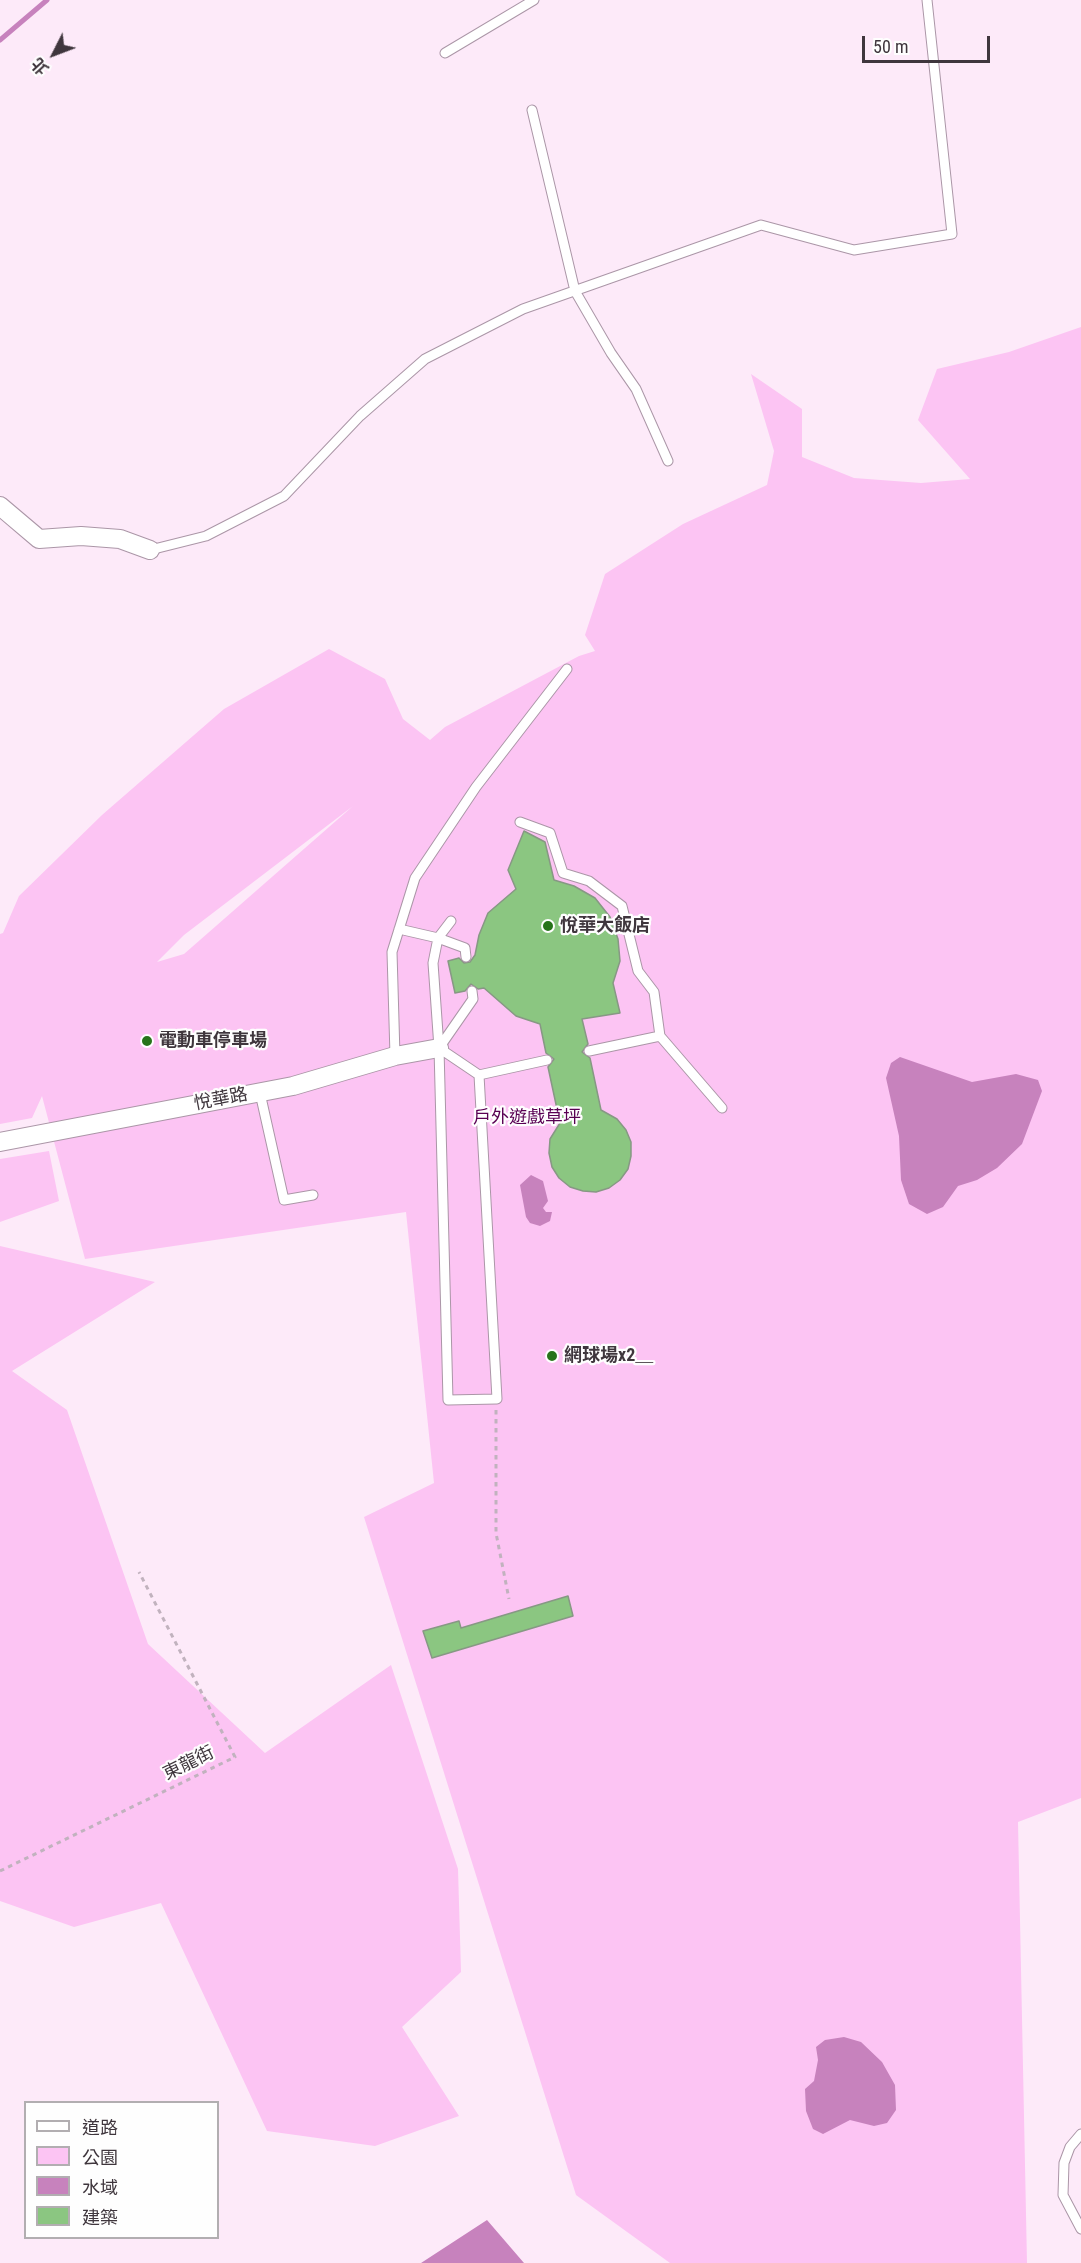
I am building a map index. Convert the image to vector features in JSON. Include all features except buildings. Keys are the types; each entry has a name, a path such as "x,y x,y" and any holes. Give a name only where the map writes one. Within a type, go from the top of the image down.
{"street":[{"path":"0,506 39,539 81,536 120,539 150,550"},
{"name":"悅華路","path":"0,1142 294,1086 395,1056 439,1048"}],"lane":[{"path":"445,53 534,0"},
{"path":"150,550 206,536 284,496 360,416 425,358 523,309 760,225 854,250 952,234 927,0"},
{"path":"532,110 575,291 611,353 636,389 668,461"},
{"path":"395,1056 392,952 415,878 476,787 567,669"},
{"path":"520,822 550,833 563,873 589,881 622,906 638,971 654,992 660,1036 722,1108"},
{"path":"451,921 438,938 432,963 439,1048 448,1400 496,1399 479,1075"},
{"path":"399,929 438,938 465,948 466,957"},
{"path":"439,1048 473,999 472,991"},
{"path":"589,1051 660,1036"},
{"path":"439,1048 479,1075 547,1060"},
{"path":"260,1093 284,1200 313,1195"},
{"path":"1081,2134 1070,2147 1064,2163 1063,2195 1081,2229"}],"path":[{"path":"496,1399 496,1533 509,1599"},
{"name":"東龍街","path":"0,1871 235,1757 139,1572"}],"green space":[{"name":"戶外遊戲草坪","path":"1081,327 1081,1798 1018,1822 1027,2263 670,2263 576,2195 364,1517 434,1483 406,1212 85,1259 42,1096 32,1118 0,1124 0,934 3,933 19,896 102,815 224,709 329,649 385,679 403,719 430,740 445,727 579,656 595,651 585,635 605,574 683,524 767,485 774,451 751,374 802,409 802,457 854,478 921,483 970,479 918,420 937,369 1009,352","holes":["353,806 184,954 157,962 184,935"]},
{"path":"49,1151 59,1201 0,1222 0,1159"},
{"path":"0,1246 155,1282 12,1371 67,1410 148,1644 265,1753 391,1665 458,1869 461,1972 402,2027 459,2116 375,2146 267,2131 161,1903 74,1927 0,1901"}],"water":[{"path":"900,1057 972,1082 1016,1074 1038,1080 1042,1091 1022,1144 997,1168 977,1180 958,1186 943,1207 927,1214 909,1204 901,1180 899,1136 886,1078 891,1063"},
{"path":"531,1175 543,1181 548,1201 543,1208 546,1212 552,1212 550,1221 540,1226 530,1223 526,1217 520,1185"},
{"path":"844,2037 861,2042 882,2062 895,2085 896,2110 887,2123 874,2126 850,2120 823,2134 813,2129 806,2111 805,2089 814,2081 818,2060 816,2047 825,2040"},
{"path":"487,2220 524,2263 421,2263"}],"waterway":[{"path":"0,40 47,0"}],"place":[{"name":"悅華大飯店","path":"548,926"},
{"name":"電動車停車場","path":"147,1041"},
{"name":"網球場x2＿","path":"552,1356"}]}
